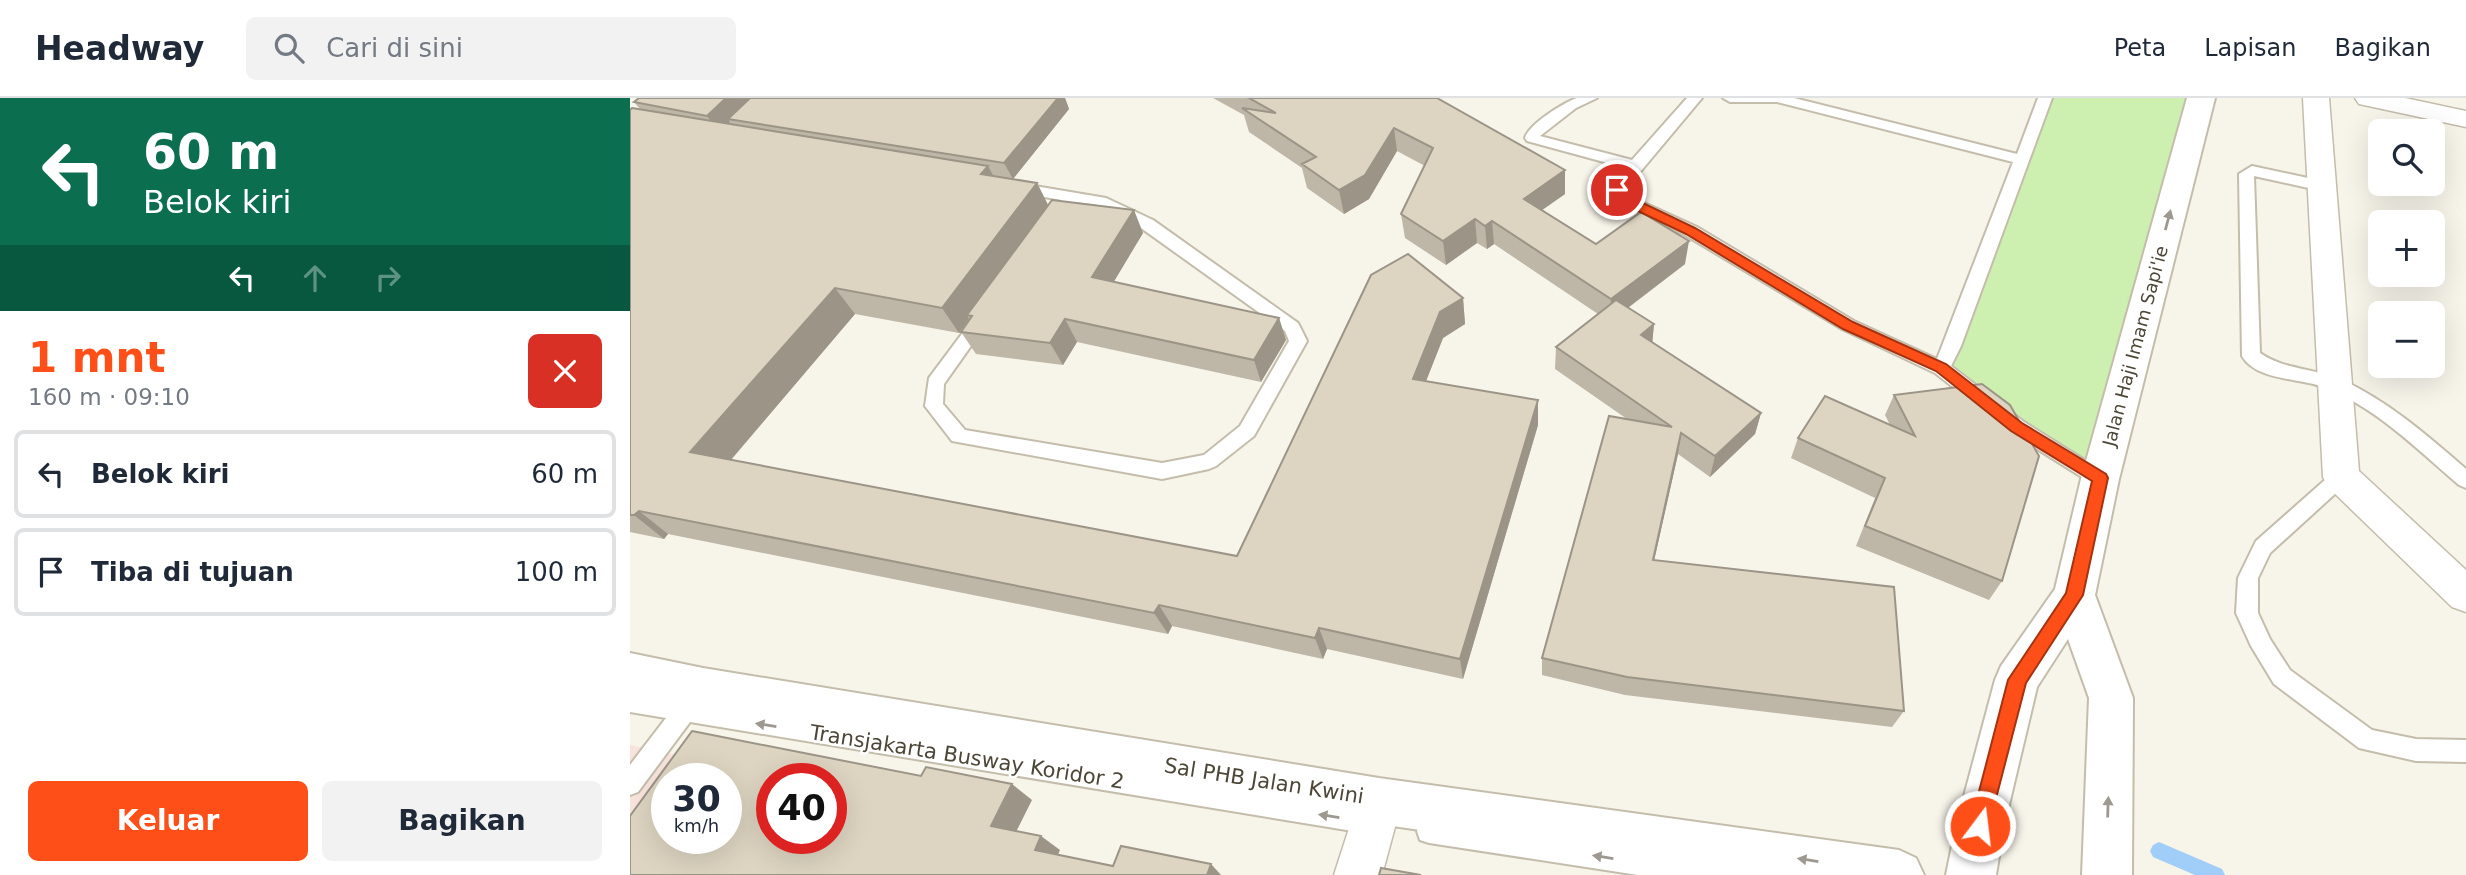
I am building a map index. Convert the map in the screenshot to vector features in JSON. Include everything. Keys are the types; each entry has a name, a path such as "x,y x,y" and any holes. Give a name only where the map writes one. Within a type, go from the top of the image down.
{"street":[{"name":"Jalan Haji Imam Sapi'ie","path":"1971,875 1980,826 2017,680 2074,595 2100,478 2201,98"},
{"path":"2316,98 2342,477 2466,595"},
{"path":"2368,98 2397,101 2466,118"},
{"path":"2074,595 2111,698 2107,875"},
{"name":"Sal PHB Jalan Kwini","path":"654,696 1376,812 1899,875"},
{"path":"1358,875 1376,812"}],"lane":[{"path":"1590,98 1571,105 1533,133 1532,138 1635,166"},
{"path":"1695,98 1617,190 1622,198 1691,231 1848,325 1941,368 2017,427 2100,478"},
{"path":"1730,98 1777,98 2022,160"},
{"path":"1941,368 1952,346 2045,98"},
{"path":"2322,186 2252,171 2246,174 2251,355 2264,367 2335,384 2403,427 2466,480"},
{"path":"991,306 935,383 934,406 960,436 1162,471 1209,461 1247,431 1298,341 1292,327 1147,224 1101,201 1004,185"},
{"path":"1039,240 1071,196"},
{"path":"2342,477 2263,547 2248,578 2247,613 2262,646 2281,677 2367,740 2416,751 2466,751"},
{"path":"630,784 654,696"},
{"path":"1376,812 1719,875"}],"shaded area":[{"path":"630,745 694,759 689,763 651,763 651,808 630,846"}],"green space":[{"path":"2045,98 2195,98 2100,479 2017,427 1945,359"}],"building":[{"path":"639,98 726,98 707,116 634,102"},
{"path":"750,98 1058,98 1004,163 728,119"},
{"path":"1249,98 1437,98 1565,170 1524,199 1596,244 1641,212 1689,241 1611,299 1492,221 1485,226 1475,219 1443,241 1401,214 1433,148 1394,128 1365,175 1339,190 1302,164 1316,157 1242,108 1276,113"},
{"path":"632,108 988,166 981,174 1037,183 942,308 835,288 690,452 1237,556 1371,275 1408,254 1463,298 1440,312 1413,379 1538,400 1460,659 1319,628 1315,638 1159,605 1154,613 639,511 630,515"},
{"path":"1052,200 1134,210 1092,277 1279,318 1254,360 1065,319 1050,343 961,332 972,316 967,315"},
{"path":"1616,300 1654,324 1641,335 1761,413 1715,456 1681,433 1653,560 1894,587 1904,711 1627,677 1542,658 1609,416 1672,427 1556,347"},
{"path":"1982,384 2010,405 2039,456 2002,581 1865,526 1885,478 1798,438 1825,396 1915,436 1894,395"},
{"path":"692,731 921,776 926,767 1012,784 991,826 1041,836 1035,850 1113,866 1121,846 1211,864 1207,875 630,875 630,816 651,787 651,854 742,854 742,763 669,763"},
{"path":"1381,868 1421,875 1379,875"}],"waterway":[{"path":"2159,851 2216,875"}],"route":[{"path":"1617,190 1622,198 1691,231 1762,276 1848,325 1941,368 2017,427 2100,478 2074,595 2017,680 1980,826"}]}
